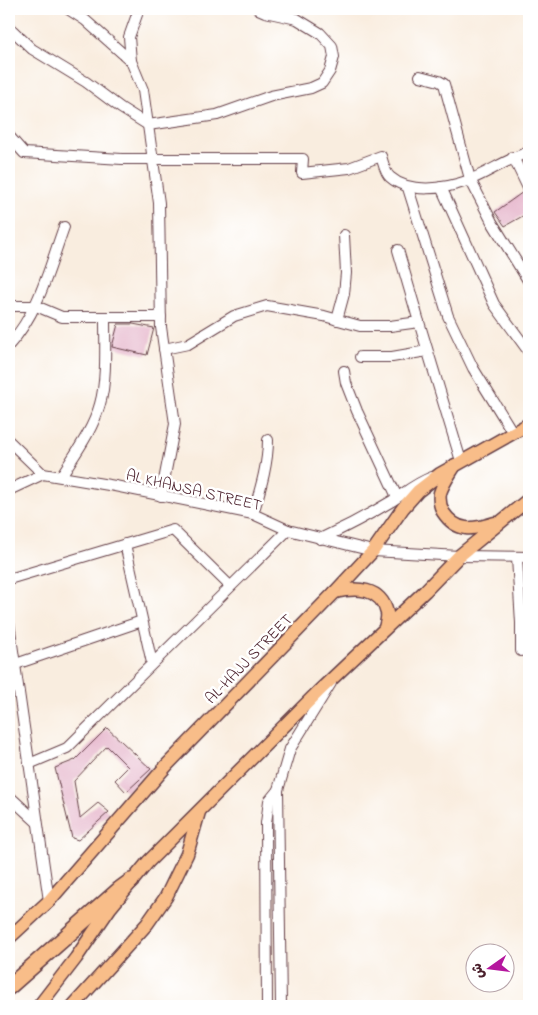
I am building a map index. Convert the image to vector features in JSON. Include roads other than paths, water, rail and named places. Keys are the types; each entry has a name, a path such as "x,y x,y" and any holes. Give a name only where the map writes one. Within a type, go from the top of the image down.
{"highway":[{"path":"9,987 131,881"}],"main road":[{"name":"AL-HAJJ STREET","path":"9,938 49,901 167,765 335,592 372,551 403,508 418,491 458,463 529,424"},
{"path":"458,463 440,493 441,508 447,517 460,528 474,529 500,522"},
{"path":"39,1006 131,881 148,862 459,556 529,499"},
{"path":"335,592 349,588 359,589 375,595 388,614 385,628"},
{"path":"73,1006 156,911 181,867 192,840 199,812"}],"street":[{"path":"68,9 85,20 131,61"},
{"path":"139,9 129,37 131,61 143,90 159,203 161,317 175,424 161,496"},
{"path":"9,27 32,49 86,82 148,125 217,115 271,96 311,88 322,83 330,71 334,57 332,46 320,33 297,19 258,9"},
{"path":"420,76 444,84 470,179 492,222 529,282"},
{"path":"9,136 24,153 122,158 303,159 302,173 348,168 381,156 389,176 408,188 441,188 470,179 513,157 529,152"},
{"path":"513,157 529,190"},
{"path":"408,188 448,316 473,368 513,433"},
{"path":"441,188 494,304 529,352"},
{"path":"9,345 18,336 36,306 64,227"},
{"path":"337,320 345,287 344,235"},
{"path":"398,250 458,463"},
{"path":"9,306 36,306 62,317 161,317"},
{"path":"164,349 188,344 234,316 266,306 360,326 376,327 419,322"},
{"path":"61,476 91,427 100,404 104,364 105,318"},
{"path":"360,357 392,357 427,351"},
{"path":"344,371 346,383 357,411 398,497"},
{"path":"9,440 43,474 9,490"},
{"path":"253,514 268,454 268,440"},
{"name":"AL KHANSA STREET","path":"43,474 253,514 288,530 372,551 459,556"},
{"path":"320,539 352,525 398,497 416,483 440,474"},
{"path":"9,579 173,530 230,586"},
{"path":"29,764 67,748 288,530"},
{"path":"125,544 152,663"},
{"path":"459,556 529,557"},
{"path":"517,558 525,623 521,651"},
{"path":"12,666 142,621"},
{"path":"9,623 12,666 29,764 49,901"},
{"path":"281,1006 278,790 290,749 335,676"},
{"path":"267,1006 266,823 269,801 278,790"},
{"path":"9,796 37,822"}]}
